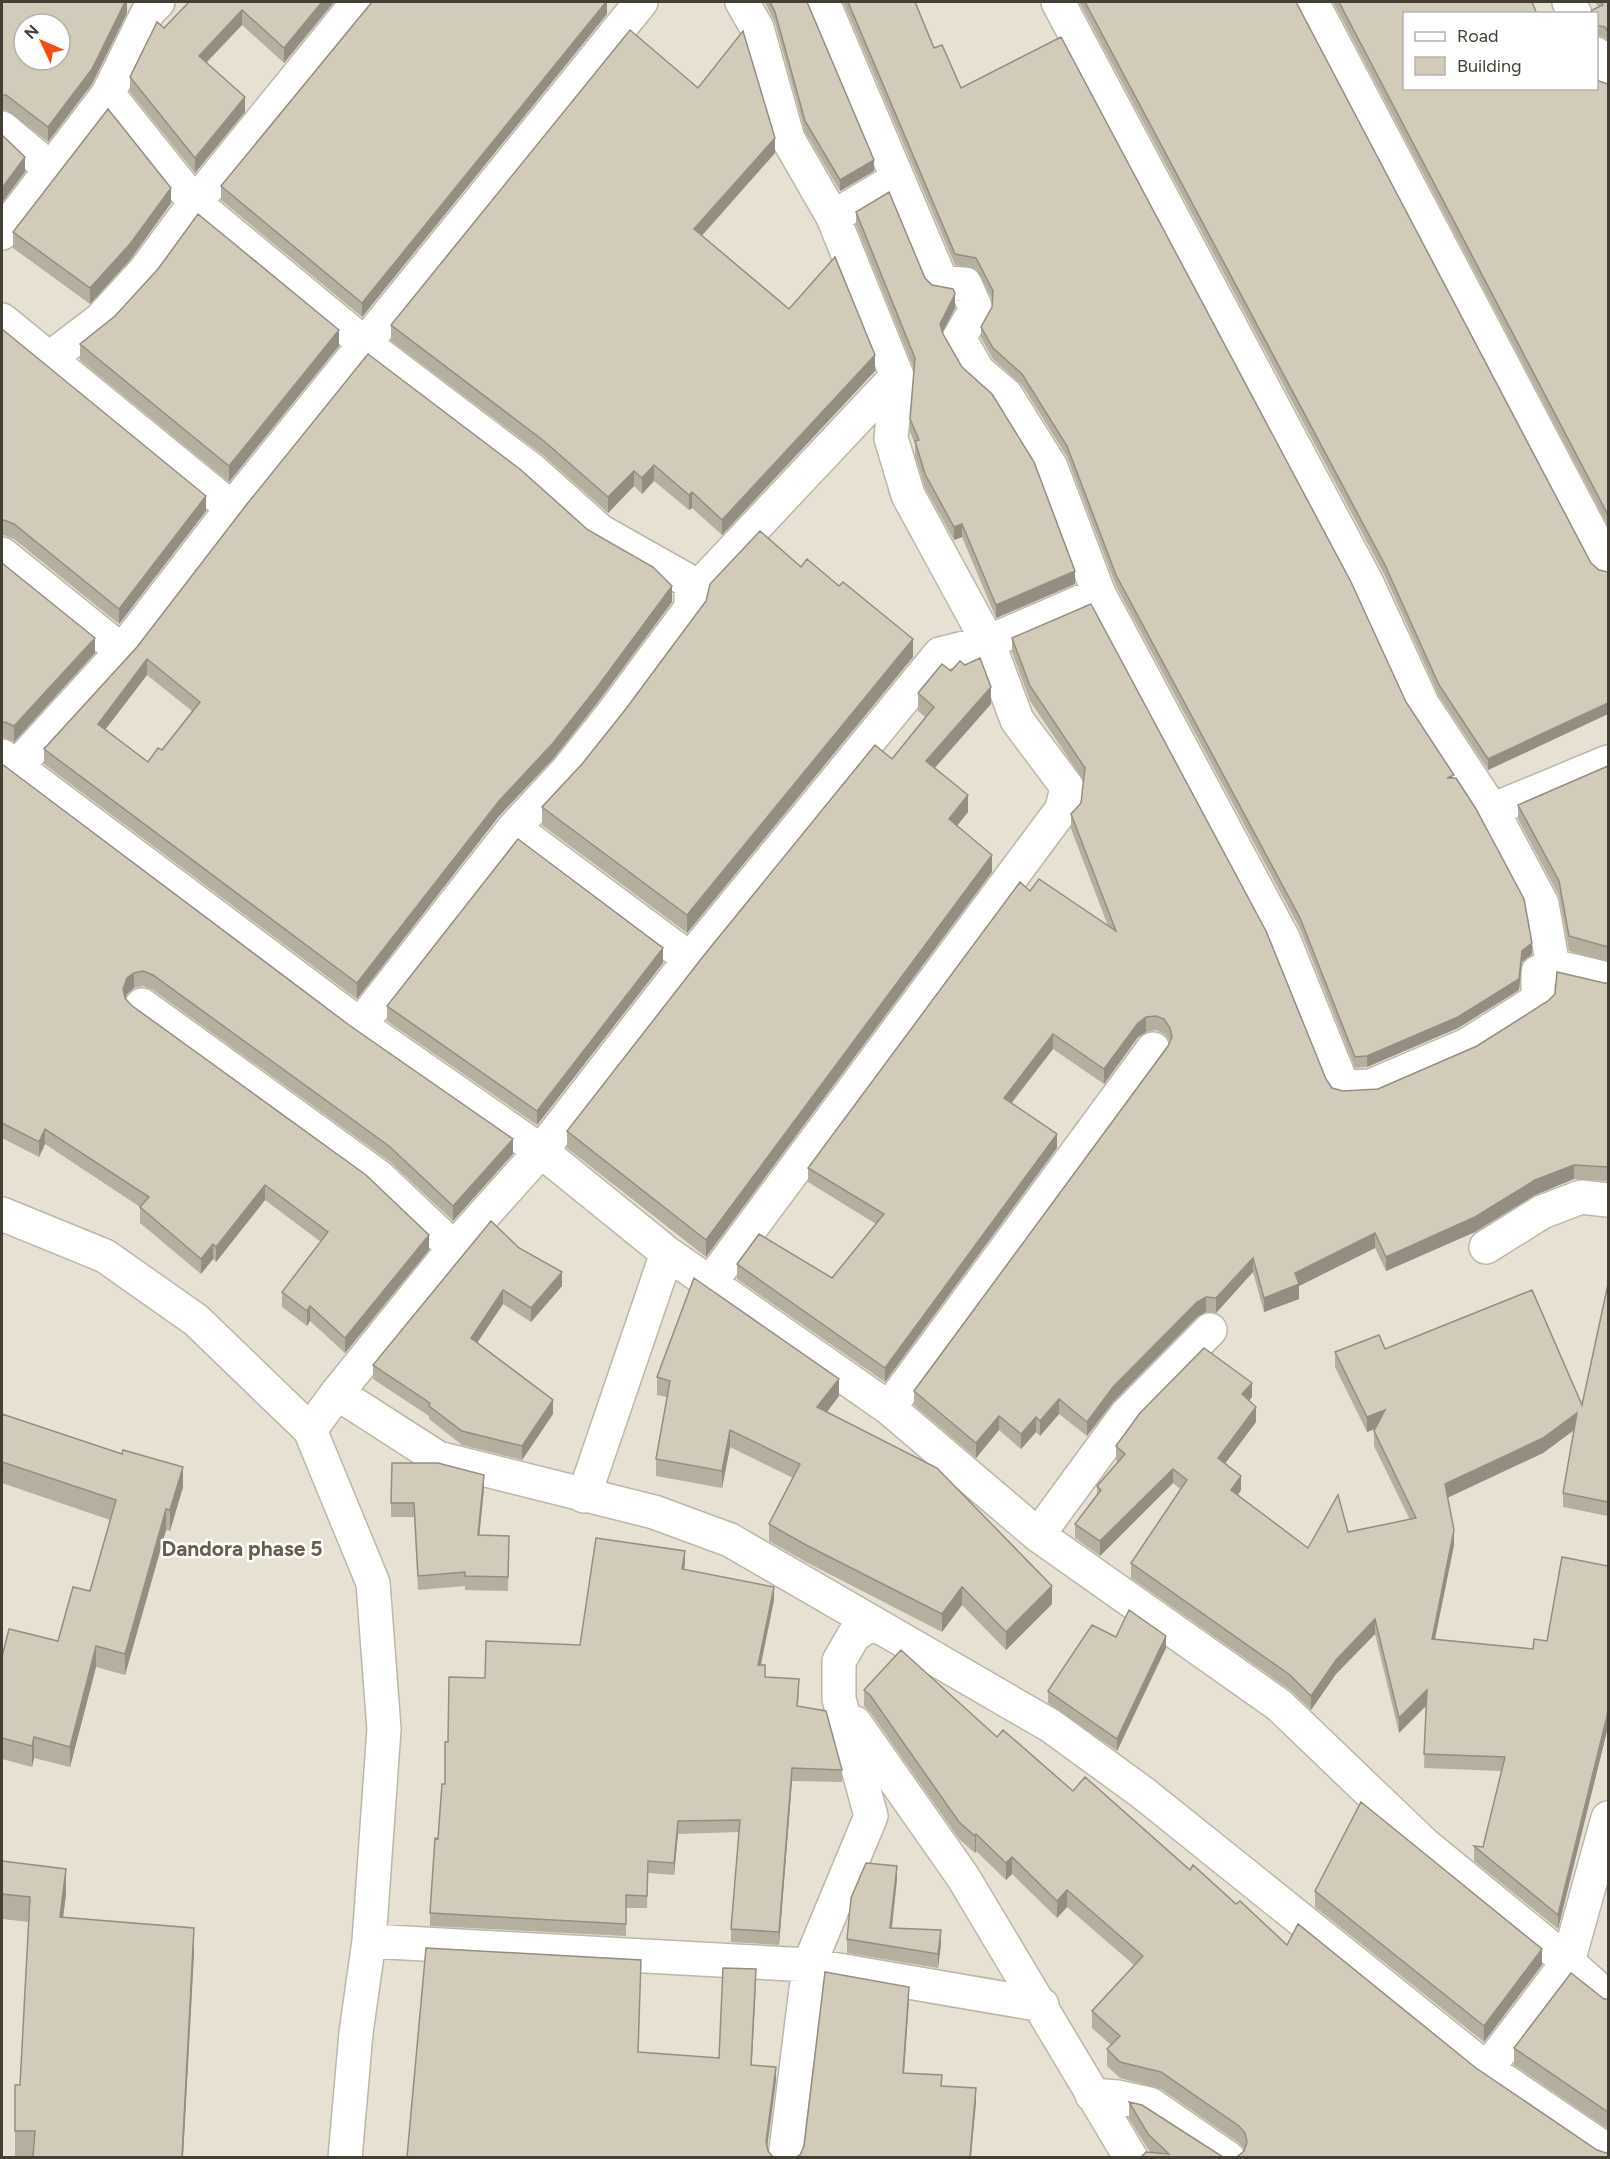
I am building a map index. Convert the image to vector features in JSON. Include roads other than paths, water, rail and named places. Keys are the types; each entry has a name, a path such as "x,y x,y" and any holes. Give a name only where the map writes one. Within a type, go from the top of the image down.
{"street":[{"path":"50,358 101,319 144,272 195,203 358,2"},
{"path":"641,2 232,508 122,651 9,761 360,1025 541,1151 667,1253 889,1408 1038,1535 1279,1705 1424,1844 1568,1962 1608,1998"},
{"path":"710,1283 1062,809 1067,787 1017,720 988,642 909,495 891,438 897,376 833,218 788,139 757,28 742,2"},
{"path":"823,2 942,283 965,284 976,309 959,338 978,371 1006,395 1051,467 1099,594 1283,938 1343,1087 1371,1086 1467,1045 1538,1000 1538,972 1553,966 1608,978"},
{"path":"1058,2 1368,585 1423,705 1492,810 1542,904 1553,966"},
{"path":"1312,2 1608,565"},
{"path":"2,233 108,94 147,5"},
{"path":"1598,58 1608,76"},
{"path":"108,94 195,203 365,344 533,471 600,531 699,587"},
{"path":"2,128 52,170"},
{"path":"833,218 897,179"},
{"path":"2,320 232,508"},
{"path":"360,1025 514,828 567,771 610,717 691,608 691,595 897,376"},
{"path":"2,554 122,651"},
{"path":"310,1430 454,1248 541,1151 690,959 940,654 988,642 1099,594"},
{"path":"1492,810 1608,762"},
{"path":"514,828 690,959"},
{"path":"142,1005 378,1176 454,1248"},
{"path":"889,1408 1152,1049"},
{"path":"1486,1247 1542,1212 1581,1197 1608,1200"},
{"path":"2,1214 105,1256 196,1320 310,1430 373,1583 384,1729 369,1941 356,2033 345,2157"},
{"path":"584,1497 667,1253"},
{"path":"1038,1535 1126,1415 1210,1330"},
{"path":"337,1393 438,1458 584,1497 654,1512 730,1540 1051,1726 1143,1793 1488,2069 1608,2151"},
{"path":"785,2157 810,1965 871,1816 839,1699 839,1661 855,1635 873,1623"},
{"path":"839,1699 899,1789 963,1877 1042,2005 1092,2095 1131,2157"},
{"path":"1488,2069 1568,1962 1608,1818"},
{"path":"369,1941 810,1965 1042,2005"},
{"path":"1092,2095 1118,2097 1150,2104 1228,2157"}],"district":[{"name":"Dandora phase 5","path":"242,1549"}]}
